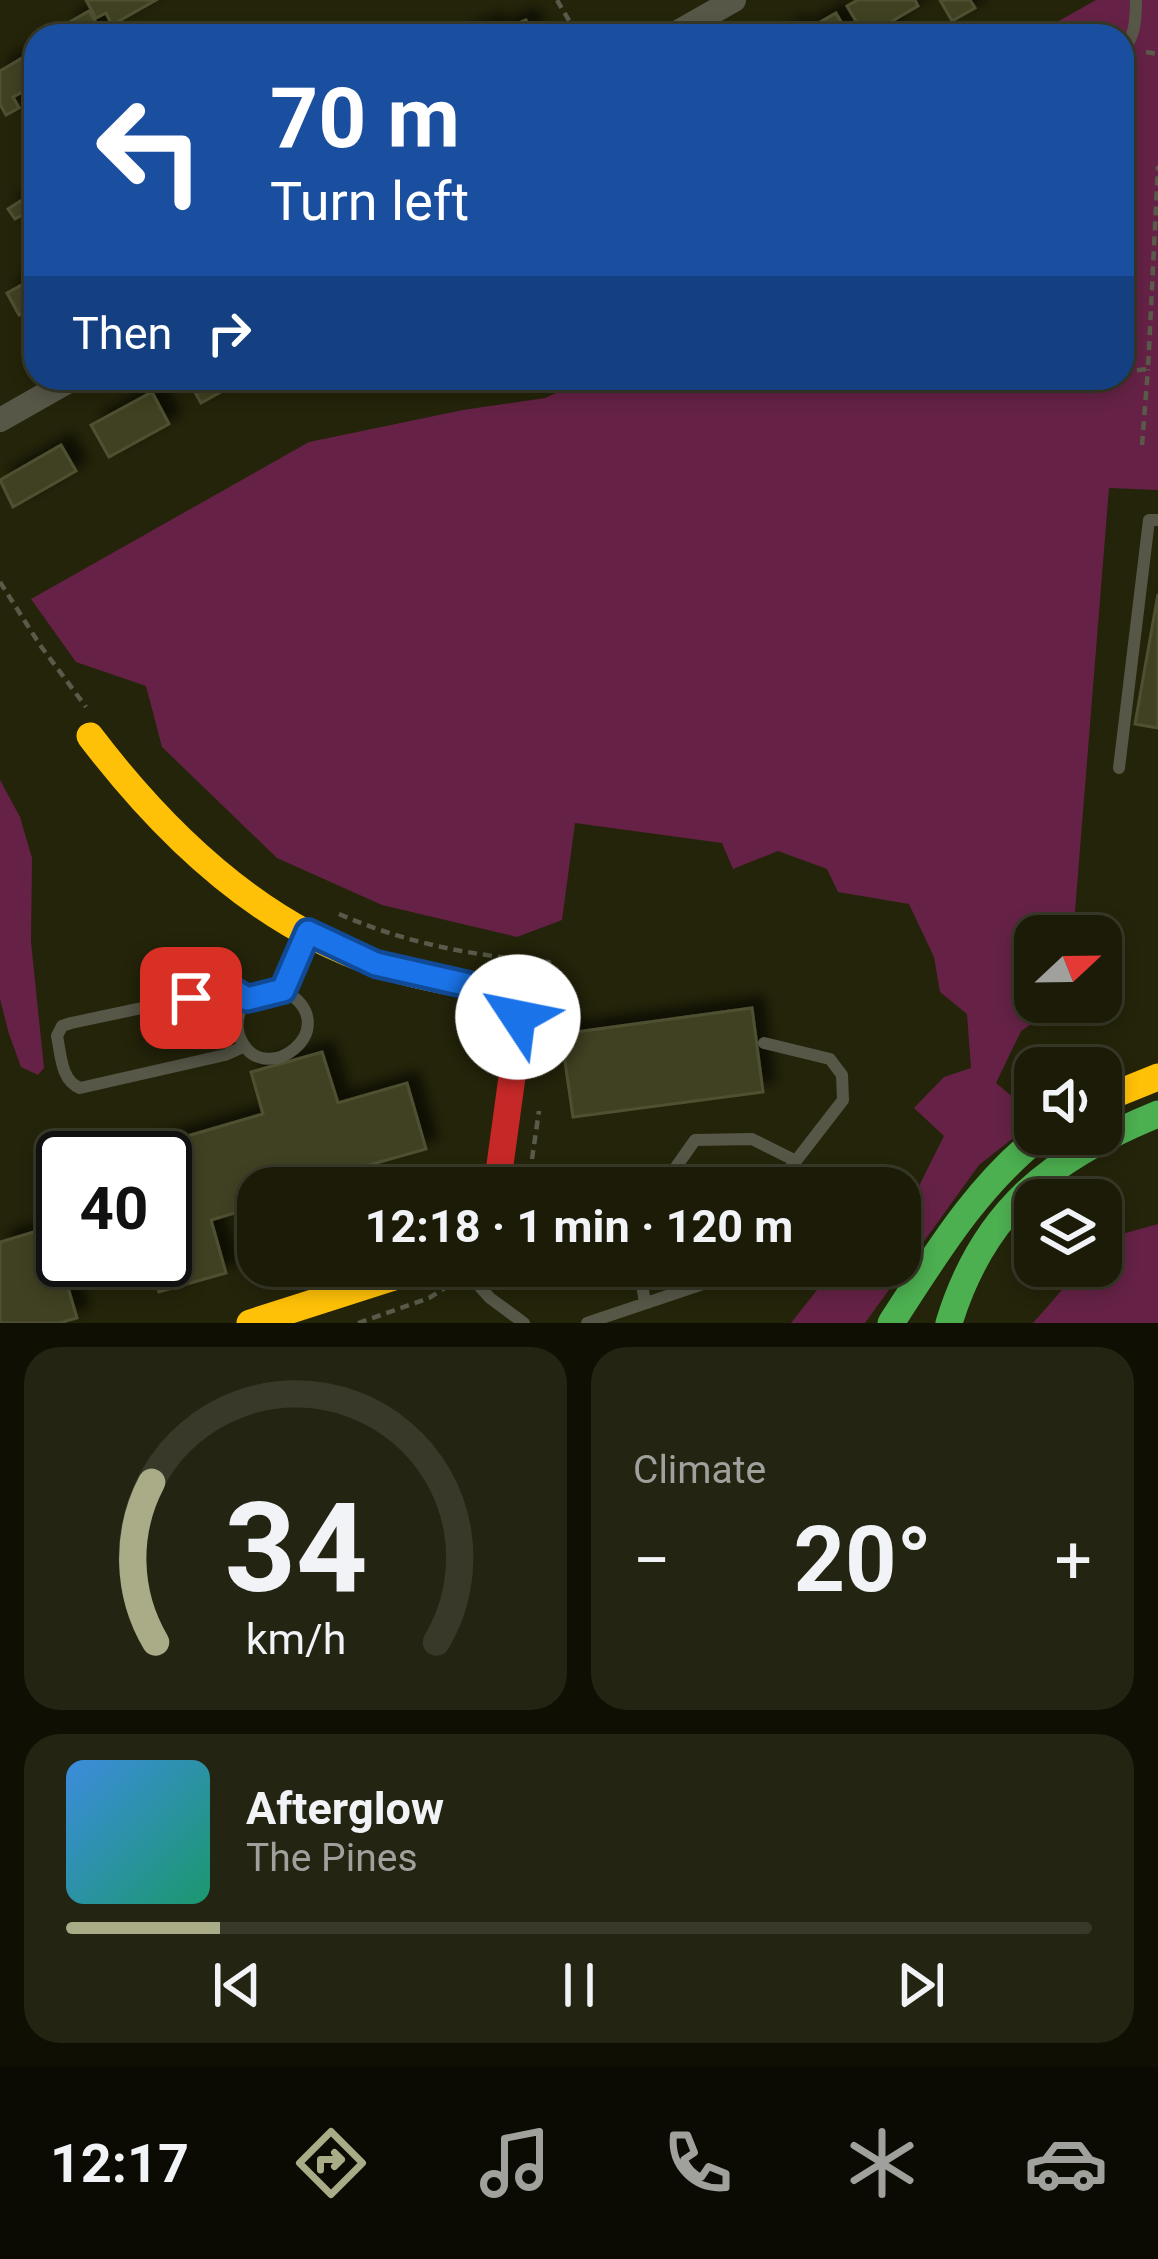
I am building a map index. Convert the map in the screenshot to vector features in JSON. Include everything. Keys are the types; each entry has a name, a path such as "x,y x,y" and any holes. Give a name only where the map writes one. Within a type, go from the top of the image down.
{"main road":[{"path":"90,724 128,788 183,846 247,896 376,964 495,991 512,1001 519,1026 498,1167"},
{"path":"1122,1092 1158,1077"},
{"path":"949,1323 974,1256 1014,1205 1078,1152 1158,1114"},
{"path":"892,1323 974,1199 1018,1155"},
{"path":"250,1323 363,1287"}],"street":[{"path":"692,24 734,0"},
{"path":"0,420 53,390"}],"lane":[{"path":"1119,768 1149,520 1158,520"},
{"path":"283,990 308,932"},
{"path":"245,1046 225,1055 80,1088 67,1080 57,1036 62,1026 71,1023 231,989 247,999 283,990"},
{"path":"247,999 238,1017 240,1037 245,1046 265,1058 277,1059 298,1048 307,1027 301,1004 283,990"},
{"path":"764,1043 830,1059 842,1075 842,1100 791,1167"},
{"path":"676,1167 695,1140 752,1138 796,1161"},
{"path":"480,1287 524,1323"},
{"path":"642,1287 645,1303"},
{"path":"586,1323 694,1287"}],"path":[{"path":"1142,445 1158,166"},
{"path":"1134,371 1148,369"},
{"path":"0,582 90,724"},
{"path":"328,909 383,933 454,951 549,962 547,1027"},
{"path":"532,1162 540,1099"}],"shaded area":[{"path":"1096,0 1158,0 1158,490 1109,488 1075,915 1014,915 1014,1023 1033,1023 1021,1031 996,1083 1014,1098 1014,1138 979,1165 921,1245 921,1182 944,1136 914,1108 944,1077 971,1068 967,1014 940,992 934,957 909,904 838,892 827,869 778,851 733,869 722,843 575,823 562,920 517,937 382,905 277,858 162,747 146,686 76,662 31,599 309,442 545,398 562,390 1134,390 1134,24 1053,24"},
{"path":"0,780 20,817 32,858 31,942 44,1068 38,1075 21,1067 0,999"},
{"path":"1158,1224 1158,1323 1033,1323 1065,1287 1122,1287 1122,1234"},
{"path":"819,1287 891,1287 865,1323 791,1323"}],"building":[{"path":"86,0 156,0 114,24 106,13 96,18"},
{"path":"858,0 915,0 918,6 890,24 858,24 847,6"},
{"path":"940,0 970,0 975,8 952,21"},
{"path":"89,11 97,24 66,24"},
{"path":"836,13 842,24 817,24"},
{"path":"24,57 24,91 13,97 19,108 6,115 0,104 0,71"},
{"path":"22,200 24,203 24,214 15,219 8,209"},
{"path":"24,284 24,312 19,315 7,293"},
{"path":"194,390 224,390 201,403"},
{"path":"152,392 169,424 109,457 91,425"},
{"path":"61,445 76,471 13,507 0,480"},
{"path":"1158,594 1158,728 1135,724"},
{"path":"752,1008 763,1092 573,1117 561,1034"},
{"path":"322,1052 338,1103 407,1083 426,1149 362,1167 237,1167 237,1212 211,1220 226,1273 192,1283 192,1135 263,1114 251,1072"},
{"path":"36,1231 36,1287 68,1287 77,1318 59,1323 0,1323 0,1242"}],"traffic: fast":[{"path":"949,1323 981,1249 1026,1193 1085,1149 1158,1114"},
{"path":"891,1323 941,1246 1018,1155"}],"traffic: slow":[{"path":"90,736 181,840 291,925 385,966 456,983"},
{"path":"1122,1092 1158,1077"},
{"path":"250,1323 363,1287"}],"traffic: jam":[{"path":"456,983 495,991 512,1001 519,1026 500,1167"}],"route":[{"path":"191,998 231,989 247,999 283,990 308,932 376,964 505,995 518,1017"}]}
